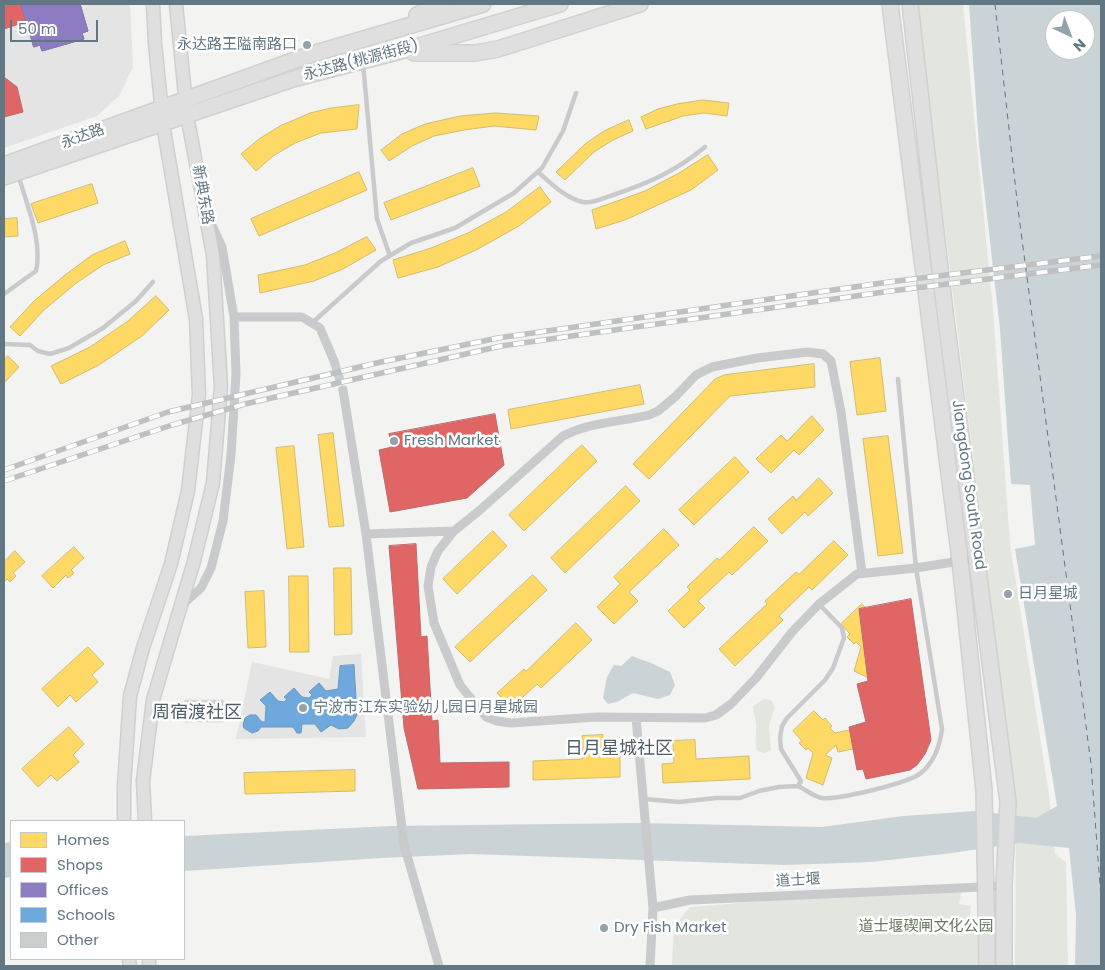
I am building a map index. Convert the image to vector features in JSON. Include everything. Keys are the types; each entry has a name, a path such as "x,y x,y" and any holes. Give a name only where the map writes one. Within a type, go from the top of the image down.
{"main road":[{"path":"124,820 124,787 130,696 143,648 171,564 188,491 199,394 196,319 163,124 153,4"},
{"name":"新典东路","path":"145,820 143,781 153,700 194,561 213,483 221,387 213,255 186,107 176,4"},
{"path":"345,45 443,4"},
{"name":"永达路(桃源街段)","path":"163,124 186,107 309,55 483,4"},
{"name":"永达路(桃源街段)","path":"162,108 186,107 363,61 560,4"},
{"path":"392,53 475,52 498,49 640,4"},
{"name":"Jiangdong South Road","path":"890,4 960,561 984,790 987,866 987,966"},
{"name":"Jiangdong South Road","path":"910,4 945,312 1008,802 1004,886 1004,966"},
{"name":"永达路","path":"4,165 162,108"},
{"name":"永达路","path":"11,175 163,124"}],"street":[{"path":"180,606 200,588 211,568 223,521 231,455 235,383 234,317 222,247 204,209"},
{"path":"234,317 302,317 320,328 334,361"},
{"path":"862,573 841,412 833,369 831,361 824,354 808,352 757,358 712,367 696,375 675,396 649,415 578,428 563,436 454,531 438,551 431,567 428,586 434,623 460,685 486,717 511,723 596,718 694,719 716,715 731,704 756,678 782,645 819,604 856,574 916,568 978,558"},
{"path":"342,390 366,534 404,845 439,966"},
{"path":"366,534 454,531"},
{"path":"636,718 653,908 650,966"},
{"name":"道士堰","path":"653,908 690,900 1004,886"}],"lane":[{"path":"363,61 377,219 390,256"},
{"path":"312,323 381,261 411,243 455,228 514,193 542,168 563,131 576,93"},
{"path":"538,172 566,196 585,202 601,199 647,184 690,160 706,147"},
{"path":"4,294 36,271 39,258 37,241 11,175"},
{"path":"4,344 30,345 38,351 50,354 69,348 103,328 136,301 154,282"},
{"path":"644,799 679,802 716,798 740,798 759,791 798,786 820,798 838,798 903,782 920,774 929,764 940,743 942,729 916,568 898,379"},
{"path":"798,786 801,781 781,748 782,726 787,718 825,680 833,668 844,638 842,628 819,604"}],"shaded area":[{"path":"4,4 130,4 133,67 119,96 97,116 4,148"},
{"path":"969,4 1101,4 1101,966 1075,966 1076,915 1069,848 1019,843 871,862 784,865 471,854 185,871 185,836 392,826 641,823 822,827 903,816 976,811 1036,818 1057,806 1015,549 1035,545 1030,485 1011,484 1000,329 979,145"},
{"name":"宁波市江东实验幼儿园日月星城园","path":"361,654 366,737 236,739 252,662 329,679 333,656"},
{"path":"632,656 670,672 675,685 670,695 658,699 633,693 617,702 608,704 603,698 607,677 614,665 621,666"},
{"path":"10,842 10,877 4,878 4,843"}],"green space":[{"path":"917,4 963,4 993,309 1010,544 1049,795 1055,854 1066,862 1068,966 1015,966 1016,804"},
{"path":"764,699 771,700 775,707 769,725 771,750 765,753 757,751 753,706"},
{"name":"道士堰碶闸文化公园","path":"963,885 959,904 971,906 969,923 979,924 980,966 673,966 672,964 674,927 690,907"}],"building: Homes":[{"path":"703,100 729,103 727,116 704,113 683,116 646,129 641,117 658,109"},
{"path":"359,105 357,129 321,133 295,143 273,156 256,171 241,154 259,139 280,126 310,113 331,108"},
{"path":"496,113 539,116 536,130 494,126 434,136 412,146 389,161 381,150 402,134 425,124 460,116"},
{"path":"629,120 633,131 613,140 594,152 565,180 556,172 585,144 604,131"},
{"path":"708,155 718,170 691,190 625,220 596,229 592,210 645,191"},
{"path":"473,168 480,186 391,220 384,203"},
{"path":"359,172 367,190 259,236 251,219"},
{"path":"92,184 98,203 38,223 31,204"},
{"path":"540,187 551,202 519,226 476,250 438,267 398,278 393,260 431,248 468,233 506,212"},
{"path":"17,218 18,236 4,237 4,219"},
{"path":"367,237 376,250 343,269 314,281 260,293 258,275 305,265"},
{"path":"125,241 130,254 103,265 75,284 44,310 20,336 10,327 34,301 65,275 92,255"},
{"path":"156,296 169,310 142,336 99,365 61,384 51,366 90,347 128,321"},
{"path":"8,356 19,367 4,383 4,360"},
{"path":"880,358 886,411 857,415 850,362"},
{"path":"814,364 815,387 730,396 649,479 633,464 715,379 724,375"},
{"path":"640,385 644,404 511,429 508,410"},
{"path":"812,416 824,430 799,455 794,450 771,473 756,459 781,435 787,441"},
{"path":"482,418 487,448 414,462 421,503 392,509 381,452 398,448 396,435"},
{"path":"333,433 344,526 329,527 318,435"},
{"path":"888,436 903,553 878,556 863,439"},
{"path":"582,445 597,461 524,531 509,515"},
{"path":"294,446 304,547 287,549 276,448"},
{"path":"735,457 749,472 694,525 679,510"},
{"path":"819,478 833,493 808,516 805,512 782,534 768,519 793,496 796,500"},
{"path":"626,486 640,501 565,573 551,558"},
{"path":"754,527 768,541 732,575 729,572 698,601 705,608 684,628 668,611 690,590 687,587 717,558 719,560"},
{"path":"664,529 679,545 629,592 638,601 614,624 597,607 620,584 614,577"},
{"path":"493,531 507,546 457,594 443,579"},
{"path":"834,541 848,555 812,590 809,587 779,616 783,620 735,666 719,649 767,604 765,601 796,572 799,574"},
{"path":"414,546 417,625 399,626 395,547"},
{"path":"74,547 84,558 71,570 74,573 68,578 66,575 53,588 42,576"},
{"path":"15,551 25,562 13,573 16,576 10,582 7,579 4,582 4,562"},
{"path":"334,568 351,568 352,634 335,635"},
{"path":"533,575 547,590 470,662 455,647"},
{"path":"289,576 308,576 309,652 290,652"},
{"path":"264,591 266,647 248,648 245,592"},
{"path":"862,604 871,614 873,612 880,619 878,621 883,627 911,621 916,640 886,646 884,639 873,649 880,652 871,679 854,671 861,647 856,642 854,644 847,637 850,634 841,624"},
{"path":"576,623 592,640 541,688 537,684 511,708 497,693 524,669 526,671"},
{"path":"425,640 429,724 409,725 404,642"},
{"path":"88,647 104,664 92,675 98,682 76,702 70,695 58,707 42,689"},
{"path":"814,711 823,720 825,718 835,733 863,727 868,746 838,752 836,745 825,755 832,758 823,785 806,778 813,753 808,748 806,750 799,743 802,741 793,731"},
{"path":"69,727 84,744 73,755 79,762 57,781 51,775 38,787 22,769"},
{"path":"603,735 604,757 620,756 620,777 533,780 533,761 583,759 582,736"},
{"path":"695,740 696,759 749,756 750,779 663,783 662,764 674,763 673,741"},
{"path":"505,765 505,783 430,786 429,768"},
{"path":"355,770 355,791 245,794 244,773"}],"building: Shops":[{"path":"4,4 80,4 88,31 82,33 84,39 42,51 40,45 34,47 26,20 4,29"},
{"path":"4,77 17,87 23,112 4,117"},
{"path":"495,414 504,465 467,498 390,512 379,450 392,447 389,434"},
{"path":"416,544 421,637 427,636 432,721 438,720 440,763 509,762 509,787 418,789 404,728 389,546"},
{"path":"911,599 931,740 925,754 917,765 910,770 866,779 863,769 857,770 849,727 866,722 857,684 868,681 859,609"}],"building: Offices":[{"path":"21,4 80,4 88,31 82,33 84,39 42,51 40,45 34,47"}],"building: Schools":[{"path":"354,665 357,715 348,728 339,729 331,725 321,732 315,724 302,724 301,733 297,733 293,727 261,727 258,731 252,733 244,728 245,718 250,715 256,715 262,722 265,722 266,706 260,700 270,692 278,701 284,702 287,699 284,697 294,688 302,697 309,698 312,695 309,692 319,683 326,691 338,689 340,666"}],"building: Other":[{"path":"185,700 224,700 223,722 184,722"}],"ferry route":[{"path":"995,4 1018,209 1091,764 1101,899"}],"tunnel":[{"path":"334,361 343,390"}],"railway":[{"path":"4,470 168,412 381,362 498,338 889,282 1101,256"},
{"path":"4,481 172,425 245,404 501,346 891,291 1101,265"}],"place":[{"name":"永达路王隘南路口","path":"307,45"},
{"name":"Fresh Market","path":"394,441"},
{"name":"日月星城","path":"1008,594"},
{"name":"宁波市江东实验幼儿园日月星城园","path":"303,708"},
{"name":"Dry Fish Market","path":"604,928"}],"district":[{"name":"周宿渡社区","path":"197,713"},
{"name":"日月星城社区","path":"619,749"}]}
